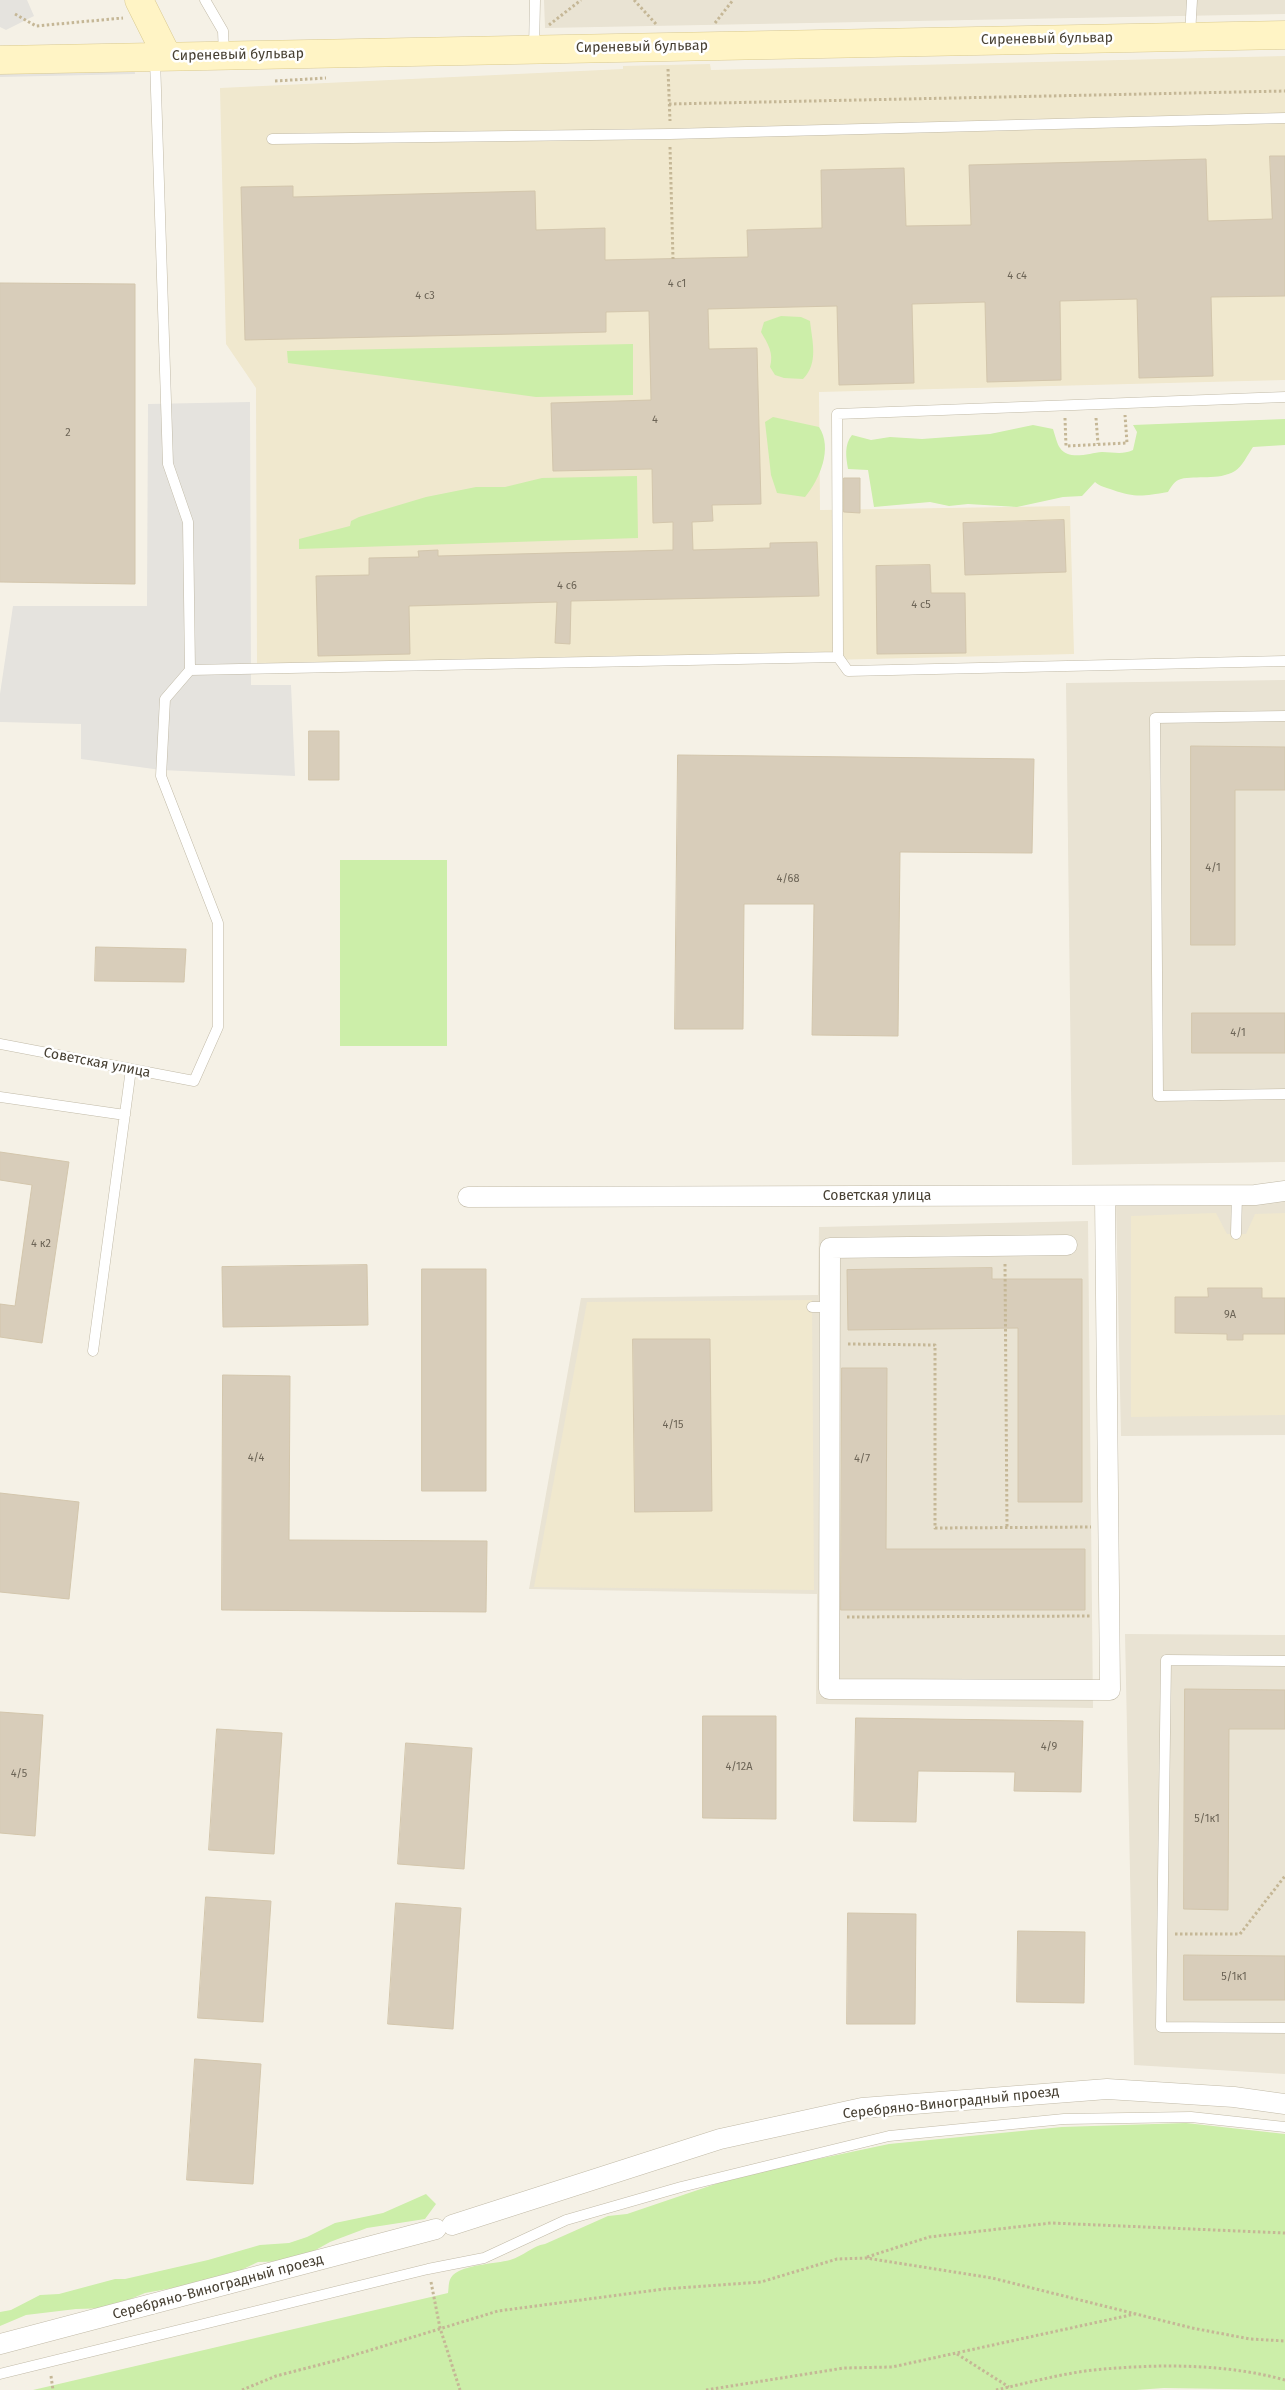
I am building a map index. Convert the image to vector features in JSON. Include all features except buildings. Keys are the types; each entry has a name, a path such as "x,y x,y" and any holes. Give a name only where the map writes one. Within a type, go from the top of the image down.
{"main road":[{"path":"135,9 161,56"},
{"name":"Сиреневый бульвар","path":"8,57 224,55 534,43 1285,34"}],"street":[{"name":"Советская улица","path":"468,1197 1105,1196 1236,1195 1285,1192"},
{"path":"1067,1245 830,1248 821,1307 830,1344 829,1689 1110,1690 1105,1196"},
{"name":"Серебряно-Виноградный проезд","path":"0,2344 444,2227 720,2139 862,2108 1107,2089 1234,2097 1285,2104"}],"lane":[{"path":"205,0 222,31 224,55"},
{"path":"534,43 535,0"},
{"path":"1190,36 1192,0"},
{"path":"161,56 168,464 188,522 190,670 838,657"},
{"path":"272,139 670,134 1285,118"},
{"path":"1285,397 838,414 838,657 848,671 1285,661"},
{"name":"Советская улица","path":"0,1044 194,1081 218,1027 218,923 161,776 164,699 190,670"},
{"path":"1285,716 1155,718 1158,1096 1285,1094"},
{"path":"93,1351 131,1069"},
{"path":"0,1097 125,1115"},
{"path":"1236,1195 1236,1234"},
{"path":"1285,1661 1166,1660 1161,2027 1285,2028"},
{"path":"0,2374 428,2269 484,2258 566,2220 662,2192 889,2136 1064,2118 1191,2117 1285,2127"}],"path":[{"path":"534,43 581,0"},
{"path":"634,0 656,24 666,24"},
{"path":"705,23 715,23 733,0"},
{"path":"15,14 36,26 135,9"},
{"path":"668,65 670,134"},
{"path":"669,104 1285,91"},
{"path":"671,165 673,259"},
{"path":"1064,405 1066,446 1127,443 1125,403"},
{"path":"1096,412 1098,444"},
{"path":"1005,1246 1008,1528"},
{"path":"830,1344 935,1345 935,1528 1108,1527"},
{"path":"829,1617 1109,1615"},
{"path":"1162,1934 1240,1934 1285,1876"},
{"path":"866,2258 929,2237 1051,2223 1285,2233"},
{"path":"242,2390 276,2376 338,2360 498,2311 664,2289 761,2282 837,2259 866,2258 992,2278 1192,2328 1250,2339 1285,2341"},
{"path":"428,2269 440,2328 460,2390"},
{"path":"706,2390 844,2368 892,2367 1136,2314"},
{"path":"956,2353 1009,2387"},
{"path":"996,2390 1092,2370 1194,2366 1254,2371 1285,2380"}],"shaded area":[{"path":"0,0 27,0 34,16 6,30 0,27"},
{"path":"544,0 1285,0 1285,14 545,28"},
{"path":"1285,56 1285,380 819,392 820,510 1070,506 1074,654 257,674 256,388 226,344 220,88 623,69 623,66 710,64 711,70"},
{"path":"134,62 135,74 0,77 0,65"},
{"path":"250,402 251,685 291,685 295,776 161,770 81,759 81,724 0,722 0,694 13,606 147,606 148,404"},
{"path":"1285,680 1285,1162 1072,1165 1066,683"},
{"path":"1285,1199 1285,1435 1121,1436 1116,1202"},
{"path":"1216,1213 1227,1234 1246,1234 1255,1214 1285,1213 1285,1415 1131,1417 1131,1216"},
{"path":"1088,1221 1093,1708 816,1704 817,1594 529,1589 581,1298 818,1295 819,1227"},
{"path":"812,1300 814,1590 534,1587 587,1302"},
{"path":"1125,1634 1285,1635 1285,2074 1134,2065"}],"green space":[{"path":"781,316 801,317 810,321 813,359 808,373 803,379 784,378 775,375 770,367 771,353 761,332 764,322"},
{"path":"633,344 633,395 536,397 288,363 287,351"},
{"path":"773,417 819,427 823,435 825,454 823,463 820,472 805,497 777,493 771,475 765,422"},
{"path":"1285,419 1285,445 1253,447 1240,467 1222,476 1181,479 1175,482 1168,492 1146,495 1121,493 1095,482 1082,496 1063,497 1017,507 968,504 949,506 930,502 874,507 868,470 848,469 846,451 852,435 871,440 890,437 922,439 990,434 1033,425 1053,429 1060,448 1069,454 1122,453 1133,450 1137,432 1133,425"},
{"path":"637,476 638,538 299,549 299,539 350,526 351,521 359,517 426,497 476,487 505,487 542,478"},
{"path":"340,860 447,860 447,1046 340,1046"},
{"path":"1186,2123 1285,2134 1285,2390 1164,2388 1136,2390 33,2390 448,2293 451,2277 459,2271 510,2260 608,2216 627,2214 742,2175 889,2144 1062,2127"},
{"path":"426,2194 436,2204 425,2219 367,2228 330,2242 296,2261 258,2262 222,2279 145,2293 109,2308 76,2309 26,2315 0,2326 0,2312 11,2310 40,2295 59,2294 115,2279 125,2279 208,2260 260,2245 289,2243 307,2237 335,2223 383,2213"}]}
